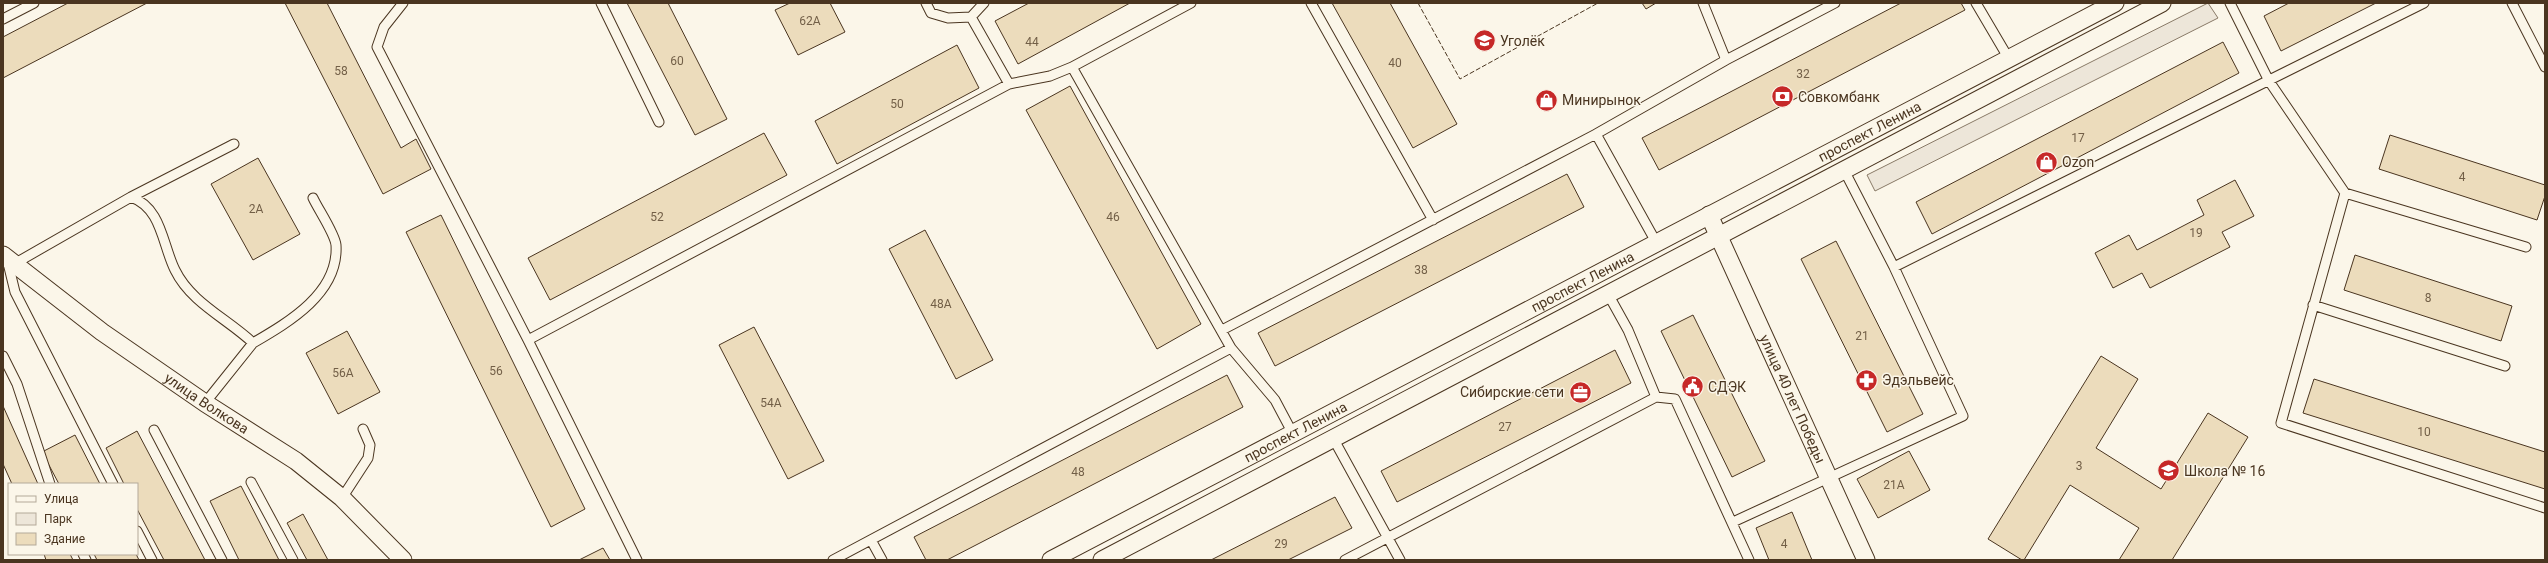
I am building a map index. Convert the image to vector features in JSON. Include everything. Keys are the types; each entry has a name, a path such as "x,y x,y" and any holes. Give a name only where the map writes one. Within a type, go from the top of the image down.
{"street":[{"name":"проспект Ленина","path":"1050,560 1292,432 2115,3"},
{"name":"проспект Ленина","path":"1102,560 2162,3"},
{"name":"улица 40 лет Победы","path":"1709,215 1826,477 1866,560"},
{"name":"улица Волкова","path":"8,259 102,332 205,404 296,462 342,498 403,560"}],"lane":[{"path":"3,19 34,3"},
{"path":"403,3 384,27 377,47 528,340 638,560"},
{"path":"601,3 659,122"},
{"path":"926,3 932,13 948,18 971,17 984,3"},
{"path":"528,340 1010,84 1050,76 1072,67 1191,3"},
{"path":"1311,3 1433,220"},
{"path":"1703,3 1726,60"},
{"path":"1222,330 1596,134 1726,60 1835,3"},
{"path":"1976,3 2009,59"},
{"path":"2230,3 2270,80 2346,193 2526,248"},
{"path":"1894,268 2424,3"},
{"path":"2512,3 2545,67"},
{"path":"971,17 1010,84"},
{"path":"1072,67 1231,348 1275,400 1292,432"},
{"path":"1596,134 1656,242"},
{"path":"112,483 15,292 8,259 234,144"},
{"path":"1733,522 1826,477 1963,416 1894,268 1844,170"},
{"path":"2346,193 2313,305 2281,423 2545,508"},
{"path":"132,197 143,201 154,213 175,272 203,305 239,329 253,343"},
{"path":"205,404 253,343 281,327 311,305 334,264 336,243 313,198"},
{"path":"1608,294 1628,330 1656,397"},
{"path":"2313,305 2505,366"},
{"path":"833,560 1231,348"},
{"path":"3,356 17,384 50,483"},
{"path":"1345,560 1656,397 1674,399 1733,522 1749,560"},
{"path":"342,498 368,458 370,445 363,429"},
{"path":"154,430 222,560"},
{"path":"1333,438 1400,560"},
{"path":"251,482 293,560"},
{"path":"138,533 152,560"},
{"path":"871,540 882,560"}],"green space":[{"path":"2208,3 2218,18 1875,191 1867,175"}],"building":[{"path":"68,3 147,3 3,78 3,37"},
{"path":"285,3 327,3 401,148 416,139 431,169 383,194"},
{"path":"627,3 668,3 727,119 695,135"},
{"path":"790,3 830,3 845,32 798,55 775,10"},
{"path":"1029,3 1130,3 1018,64 995,21"},
{"path":"1332,3 1390,3 1457,124 1413,148"},
{"path":"1642,3 1656,3 1646,9"},
{"path":"1901,3 1961,3 1965,10 1659,170 1642,138"},
{"path":"2289,3 2376,3 2281,51 2264,16"},
{"path":"2223,42 2239,73 1932,234 1916,202"},
{"path":"957,45 979,88 837,164 815,121"},
{"path":"1070,86 1201,324 1157,349 1026,110"},
{"path":"764,133 787,175 550,300 528,258"},
{"path":"2390,135 2545,185 2545,196 2537,220 2379,169"},
{"path":"258,158 300,234 253,260 211,184"},
{"path":"1567,174 1584,207 1275,366 1258,333"},
{"path":"2235,180 2254,216 2222,232 2230,247 2150,288 2142,273 2113,288 2095,253 2129,235 2137,250 2204,215 2197,200"},
{"path":"441,215 585,509 551,527 406,232"},
{"path":"925,230 993,360 956,379 889,249"},
{"path":"1836,241 1923,414 1887,432 1801,259"},
{"path":"2355,255 2512,306 2501,341 2344,290"},
{"path":"1693,315 1765,461 1732,477 1661,331"},
{"path":"754,327 824,461 788,479 719,345"},
{"path":"347,331 380,392 338,414 306,353"},
{"path":"1615,350 1631,383 1397,502 1381,471"},
{"path":"2101,356 2138,379 2096,448 2161,489 2208,413 2248,437 2172,560 2119,560 2139,528 2070,485 2024,560 2022,560 1988,539"},
{"path":"1227,375 1243,407 947,560 926,560 914,537"},
{"path":"2314,379 2545,452 2545,489 2303,413"},
{"path":"3,406 38,483 12,483 3,464"},
{"path":"137,431 205,560 164,560 138,511 138,483 124,483 106,448"},
{"path":"75,435 99,483 58,483 42,452"},
{"path":"1909,451 1930,490 1878,518 1857,479"},
{"path":"241,486 279,560 239,560 210,501"},
{"path":"1335,497 1352,528 1288,560 1211,560"},
{"path":"1792,512 1812,560 1769,560 1756,528"},
{"path":"303,514 328,560 307,560 287,523"},
{"path":"603,548 610,560 579,560"},
{"path":"44,555 70,555 73,560 46,560"},
{"path":"94,555 136,555 139,560 97,560"}],"fence":[{"path":"1418,3 1460,79 1598,3"}],"place":[{"name":"Уголёк","path":"1484,41"},
{"name":"Совкомбанк","path":"1782,97"},
{"name":"Минирынок","path":"1546,100"},
{"name":"Ozon","path":"2047,162"},
{"name":"Эдэльвейс","path":"1866,380"},
{"name":"СДЭК","path":"1693,387"},
{"name":"Сибирские сети","path":"1580,392"},
{"name":"Школа № 16","path":"2169,471"}]}
